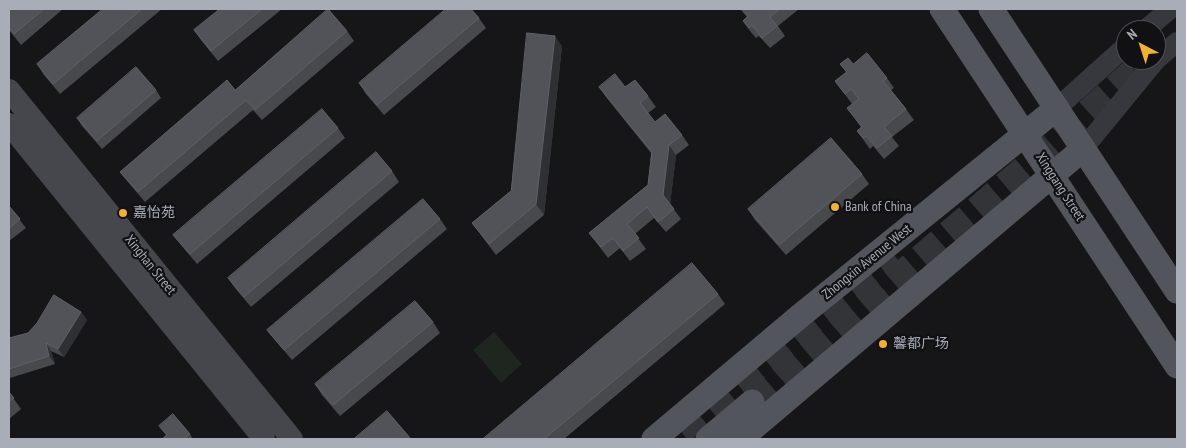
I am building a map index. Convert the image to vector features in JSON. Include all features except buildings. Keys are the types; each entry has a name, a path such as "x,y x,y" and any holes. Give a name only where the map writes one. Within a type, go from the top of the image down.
{"main road":[{"name":"Xinggang Street","path":"942,9 1177,366"},
{"path":"990,9 1177,291"},
{"name":"Xinghan Street","path":"9,90 292,439"},
{"name":"Zhongxin Avenue West","path":"654,439 800,316 1057,108"},
{"name":"Xinghan Street","path":"9,124 264,439"},
{"path":"740,439 1083,149"},
{"path":"708,439 752,402"}],"street":[{"path":"1157,20 1170,9"},
{"path":"1166,51 1177,42"},
{"name":"Zhongxin Avenue West","path":"1057,108 1116,55"},
{"path":"1083,149 1148,70"}],"shaded area":[{"path":"494,332 522,364 501,383 473,350"}],"tunnel":[{"path":"752,402 1025,167 1134,70"},
{"path":"681,432 894,255"}],"place":[{"name":"Bank of China","path":"835,207"},
{"name":"嘉怡苑","path":"123,213"},
{"name":"馨都广场","path":"883,344"}]}
